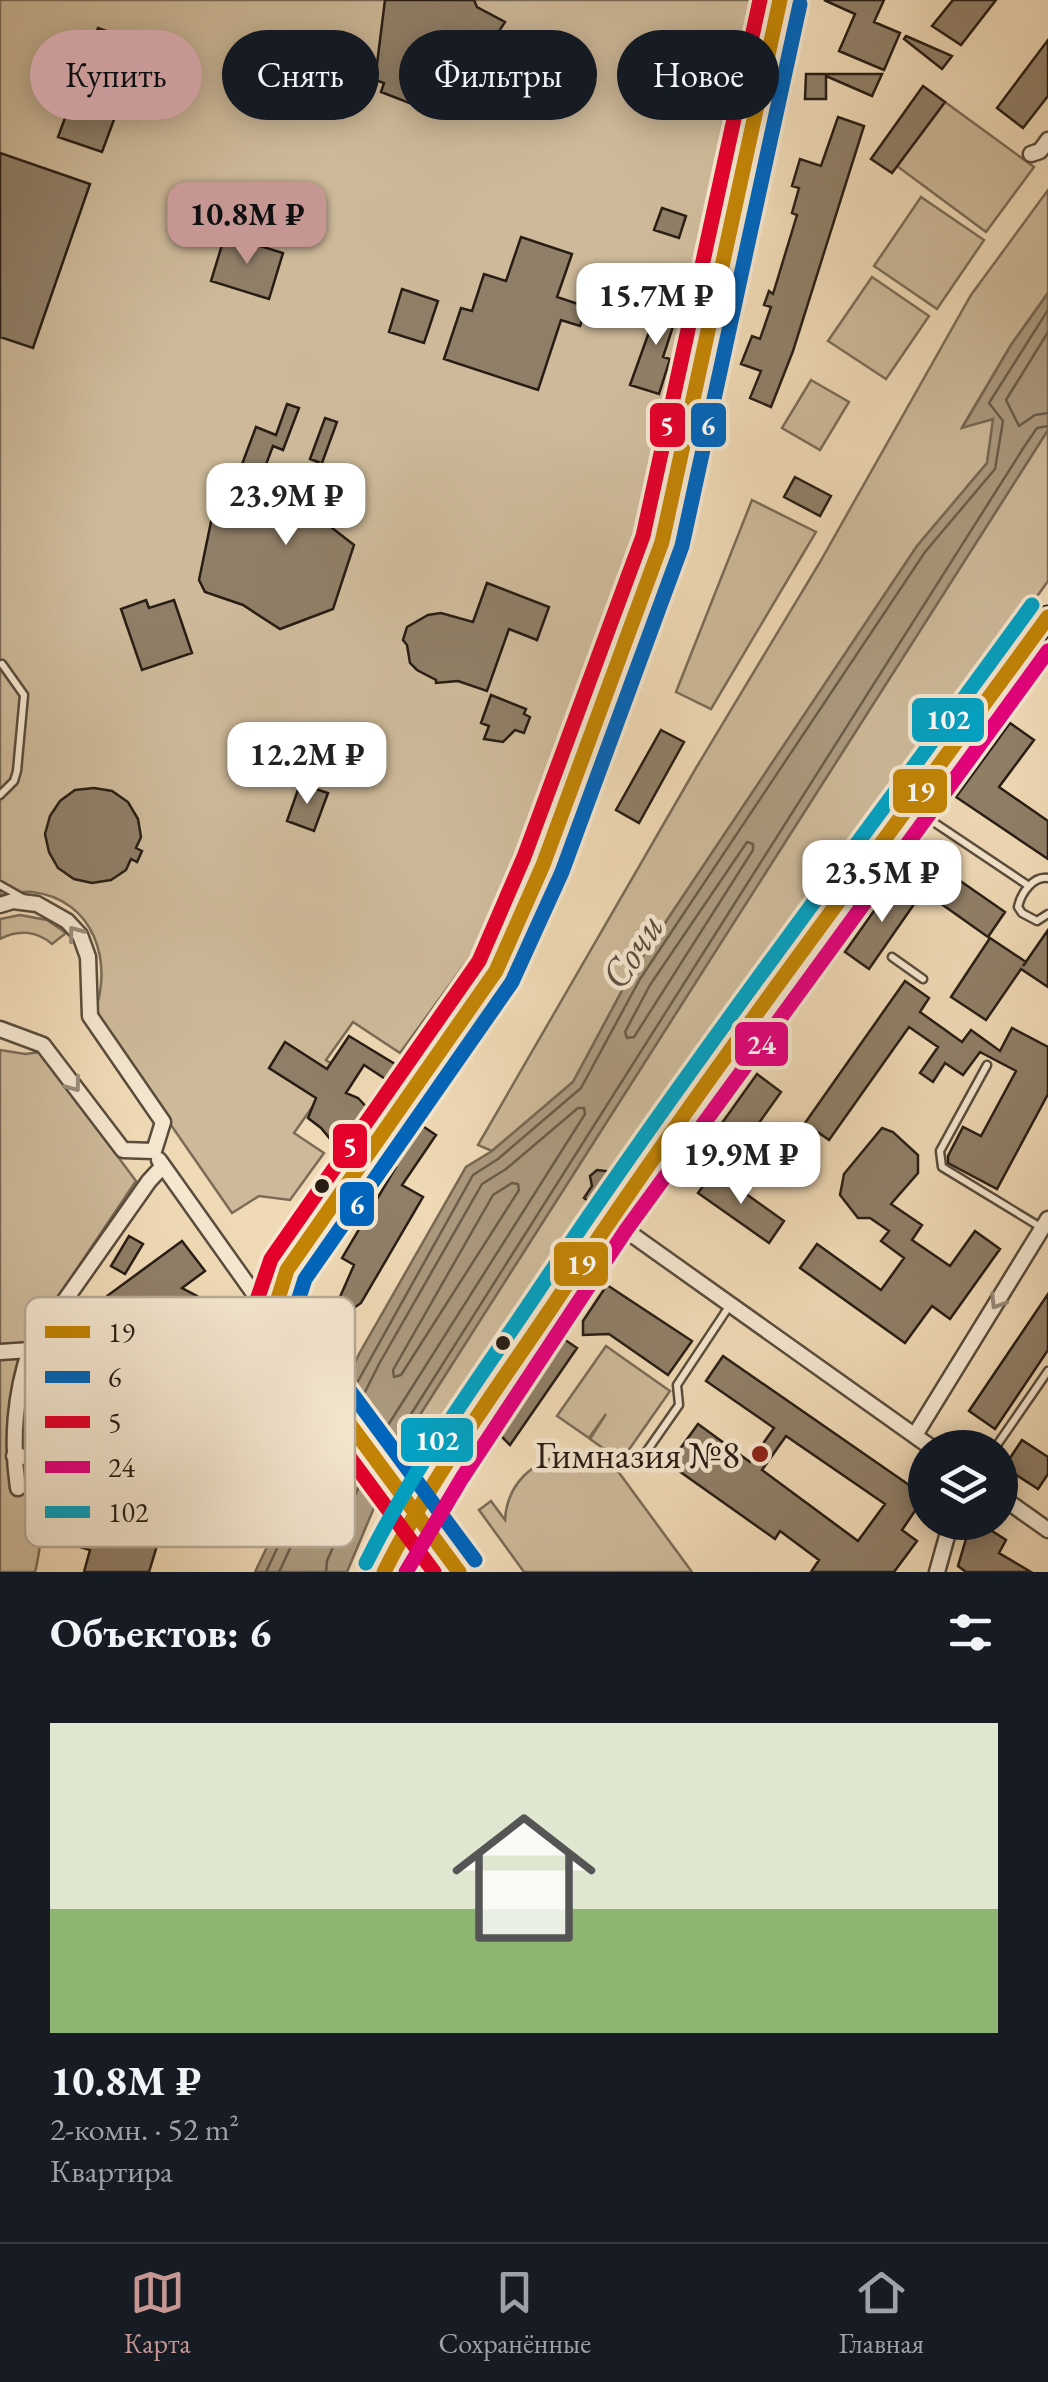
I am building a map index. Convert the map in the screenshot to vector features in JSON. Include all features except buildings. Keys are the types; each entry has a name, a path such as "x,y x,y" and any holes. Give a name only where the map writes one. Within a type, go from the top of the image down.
{"main road":[{"path":"278,1297 286,1270 496,971 544,865 662,542 778,7"},
{"path":"384,1572 445,1467 610,1219 1048,616"},
{"path":"355,1432 459,1571"}],"street":[{"path":"1031,154 1040,151 1048,140"},
{"path":"0,904 28,901 45,906 67,922 84,944 90,1016 163,1122 154,1151 256,1297"},
{"path":"0,1029 43,1044 123,1150 154,1151"},
{"path":"67,1297 148,1181 162,1167"},
{"path":"610,1219 908,1430"},
{"path":"918,1430 1046,1224"},
{"path":"0,1352 25,1350"},
{"path":"18,1488 14,1430 25,1364"},
{"path":"14,1456 25,1457"},
{"path":"1018,1509 1048,1530"},
{"path":"938,1572 946,1540"}],"lane":[{"path":"0,795 17,772 24,695 2,664"},
{"path":"910,806 1029,886"},
{"path":"1048,878 1040,878 1029,886 1019,900 1019,910 1037,921 1048,914"},
{"path":"0,885 28,901"},
{"path":"892,957 923,979"},
{"path":"987,1065 940,1152 942,1167 946,1173 1046,1224"},
{"path":"642,1458 678,1405 676,1386 731,1304"},
{"path":"1008,1430 1048,1371"}],"shaded area":[{"path":"0,0 754,0 748,30 617,30 617,120 729,120 660,449 631,545 523,837 475,950 400,1053 353,1022 326,1060 339,1069 294,1133 324,1153 290,1200 259,1196 232,1213 94,1014 100,994 100,954 84,920 53,897 28,892 0,895"},
{"path":"945,102 1034,167 986,232 897,166"},
{"path":"1048,190 1048,293 1011,345 963,426 994,419 987,463 917,546 631,974 573,1082 492,1151 478,1145 820,562 971,295"},
{"path":"921,197 984,240 937,309 874,266"},
{"path":"872,277 929,316 886,379 828,341"},
{"path":"811,380 849,402 820,450 782,428"},
{"path":"1048,430 1048,581 604,1201 421,1472 400,1446"},
{"path":"752,500 816,532 711,709 676,692"},
{"path":"20,915 47,920 66,933 52,944 27,933 0,939 0,919"},
{"path":"0,1050 40,1052 136,1181 58,1297 25,1297 25,1346 19,1366 25,1547 39,1547 35,1572 0,1572"},
{"path":"606,1346 670,1391 621,1461 590,1439 606,1414 589,1438 557,1416"},
{"path":"567,1454 602,1460 617,1470 692,1572 524,1572 479,1510 491,1501 505,1520 511,1495 524,1476 543,1462"}],"water":[{"path":"1048,293 1048,430 400,1446 347,1572 255,1572 267,1547 355,1547 355,1362 359,1354 466,1167 492,1151 573,1082 631,974 917,546 987,463 993,419 962,428 1011,345"}],"transit line":[{"name":"5","path":"258,1297 271,1259 479,961 524,857 643,536 760,0"},
{"name":"19","path":"279,1297 287,1270 496,971 543,865 662,542 780,0"},
{"name":"6","path":"299,1297 305,1279 512,982 562,872 682,546 800,4"},
{"name":"102","path":"366,1563 425,1459 596,1206 1032,605"},
{"name":"19","path":"384,1572 443,1469 613,1216 1048,617"},
{"name":"24","path":"406,1572 462,1478 626,1230 1048,651"},
{"name":"6","path":"355,1398 475,1560"},
{"name":"19","path":"355,1431 459,1572"},
{"name":"5","path":"355,1465 434,1572"}],"place":[{"name":"Гимназия №8","path":"760,1454"}],"water label":[{"name":"Сочи","path":"632,951"}]}
